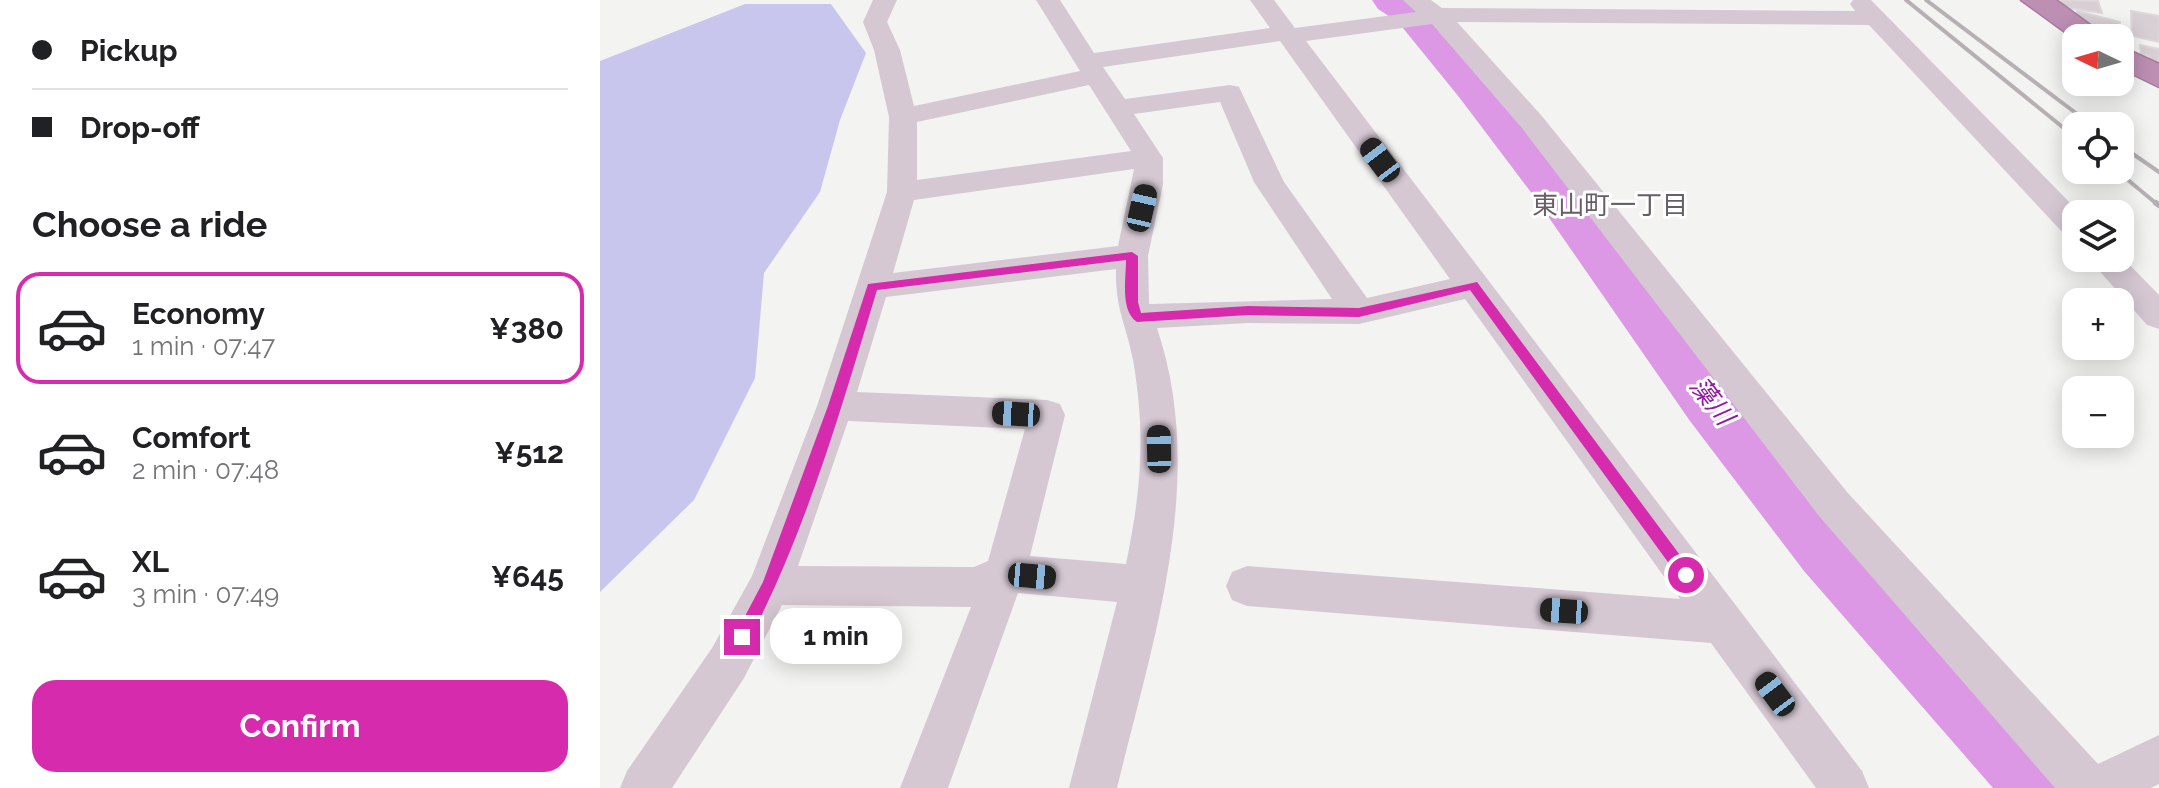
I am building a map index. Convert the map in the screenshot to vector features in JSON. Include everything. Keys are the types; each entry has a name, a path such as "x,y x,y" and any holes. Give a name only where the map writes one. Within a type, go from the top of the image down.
{"highway":[{"path":"2036,0 2072,24"},
{"path":"2134,63 2159,77"}],"street":[{"path":"644,788 728,663 770,585 835,406 873,287 902,192 903,117 887,50 875,22 885,0"},
{"path":"1048,0 1149,158 1148,184 1132,256 1132,302 1150,358 1159,440 1160,493 1132,637 1093,788"},
{"path":"1262,0 1845,788"},
{"path":"903,117 1093,68 1422,14 1497,7 1868,9 2062,213"},
{"path":"1422,14 1531,121 1691,328 1833,504 2087,788"},
{"path":"1117,108 1230,93 1243,135 1283,212 1359,312"},
{"path":"902,192 1149,158"},
{"path":"873,287 1132,256"},
{"path":"2117,272 2159,316"},
{"path":"1137,317 1248,311 1359,312 1473,285"},
{"path":"835,406 1047,415 1005,573 924,788"},
{"path":"770,585 977,587 1005,573 1140,585"},
{"path":"1247,586 1722,623"},
{"path":"2100,788 2159,759"}],"shaded area":[{"path":"745,4 831,4 866,53 840,120 820,192 764,273 755,378 694,500 600,592 600,61"}],"building":[{"path":"2061,0 2098,1 2102,13 2063,7"},
{"path":"2077,11 2120,24 2088,24 2076,16"},
{"path":"2131,11 2159,16 2159,42 2134,36 2134,24 2132,24"},
{"path":"2140,45 2159,49 2159,64 2150,62 2149,56 2141,54"}],"waterway":[{"name":"藻川","path":"1393,0 1413,13 1476,87 1555,187 1713,403 1830,548 2050,788"}],"railway":[{"path":"1906,0 2062,127"},
{"path":"1926,0 2074,112"},
{"path":"2134,155 2159,172"},
{"path":"2133,184 2158,205"}],"district":[{"name":"東山町一丁目","path":"1610,205"}],"route":[{"path":"742,637 770,585 835,406 873,287 1132,256 1132,302 1137,317 1248,311 1359,312 1473,285 1686,575"}]}
